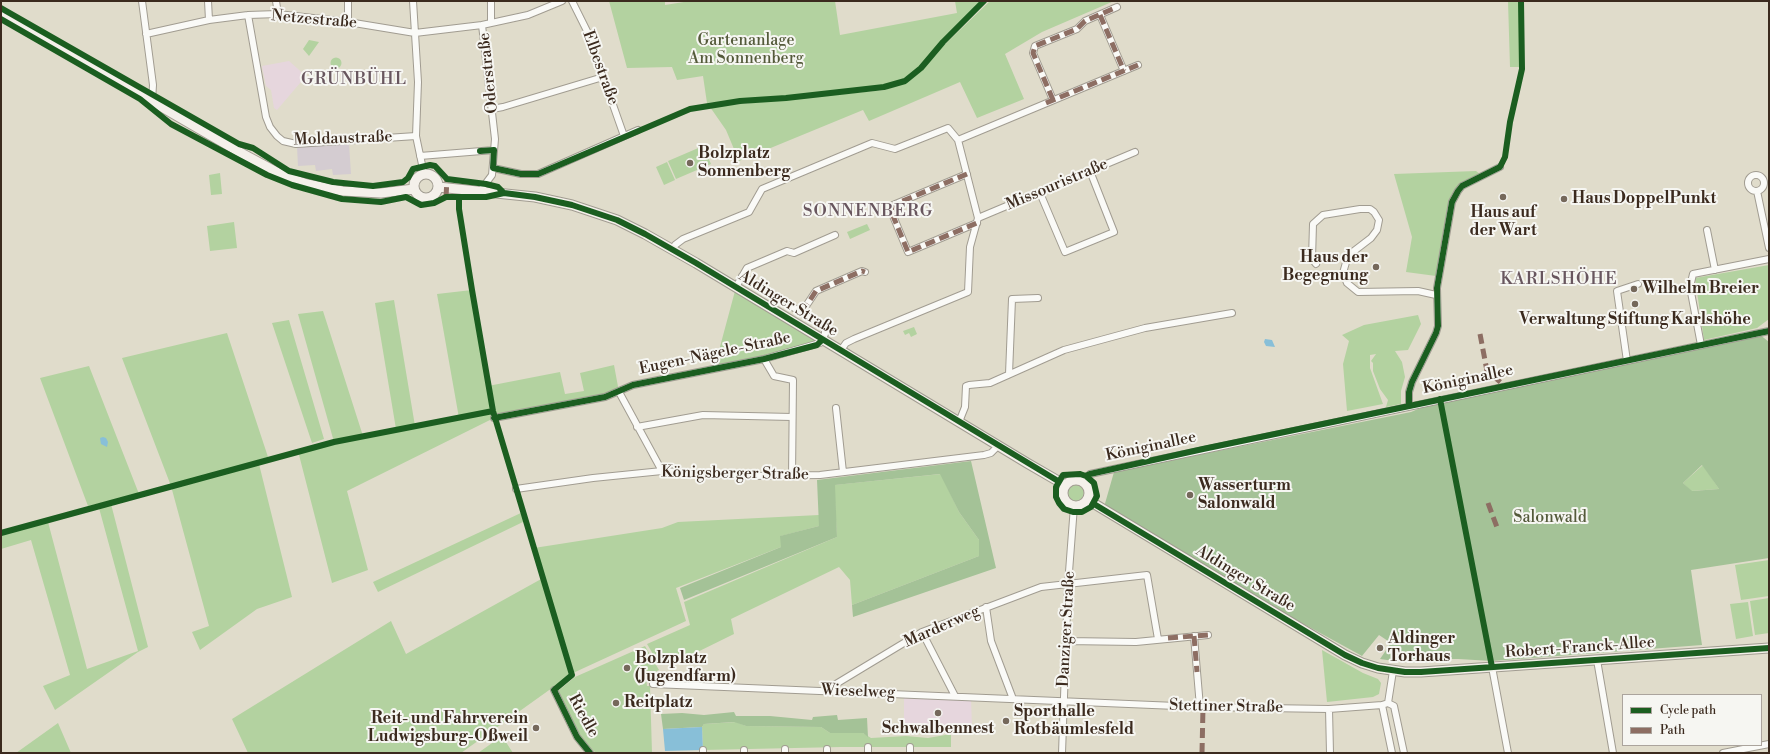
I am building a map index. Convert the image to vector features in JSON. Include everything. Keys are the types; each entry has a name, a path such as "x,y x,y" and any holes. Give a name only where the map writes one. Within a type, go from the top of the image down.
{"main road":[{"path":"1,14 152,100 270,170 296,180 342,191 368,193 414,189"},
{"path":"424,174 431,174 434,177 438,187 435,194 427,198 418,195 414,189 417,178 424,174"},
{"name":"Aldinger Straße","path":"438,187 535,197 572,205 617,220 673,249 1065,485"},
{"path":"1075,479 1082,481 1089,489 1088,500 1082,505 1074,506 1067,502 1063,496 1065,485 1075,479"},
{"name":"Aldinger Straße","path":"1088,500 1345,655 1362,663 1393,671"},
{"name":"Robert-Franck-Allee","path":"1393,671 1421,672 1769,648"}],"street":[{"path":"142,1 153,85 152,100"},
{"path":"208,1 210,20"},
{"path":"276,1 278,14"},
{"path":"348,1 348,22"},
{"path":"413,1 418,82 416,136 424,174"},
{"name":"Oderstraße","path":"480,191 490,180 493,168 495,127 482,25 492,22 491,1"},
{"path":"492,22 528,15 562,1"},
{"name":"Elbestraße","path":"572,1 587,31 624,136"},
{"path":"1053,100 1032,53 1035,46 1077,29 1085,21 1117,7"},
{"name":"Netzestraße","path":"146,34 210,20 248,15 278,14 348,22 415,33 482,25"},
{"name":"Moldaustraße","path":"248,15 266,117 276,136 283,141 296,144 416,136"},
{"path":"1100,15 1124,71"},
{"path":"958,140 1138,65"},
{"path":"492,109 603,77"},
{"path":"673,249 675,245 683,239 749,212 762,188 872,143 895,149 948,128 958,140 977,221 970,247 968,292 854,339 846,343 841,350"},
{"path":"493,168 522,174 538,174 638,130"},
{"path":"420,156 494,150"},
{"name":"Missouristraße","path":"967,174 893,205 891,211 908,252 1040,192 1135,152"},
{"path":"1409,406 1409,392 1412,382 1438,326 1436,295 1450,209 1454,196 1462,186 1500,167"},
{"path":"1040,192 1065,252 1114,232 1090,172"},
{"path":"1754,176 1758,176 1766,182 1762,188 1757,191 1749,187 1749,179 1754,176"},
{"path":"1757,191 1769,248"},
{"path":"1316,264 1312,259 1313,224 1323,216 1360,209 1370,209 1379,220 1377,230 1371,238 1354,251 1348,259 1343,273 1347,284 1358,292 1418,291 1436,295"},
{"path":"1707,230 1715,270"},
{"name":"Aldinger Straße","path":"736,287 747,268 788,251 794,253 835,235"},
{"path":"1701,345 1690,286 1693,274 1769,259"},
{"path":"802,312 816,291 862,271 865,272"},
{"name":"Aldinger Straße","path":"742,276 822,325 825,330 822,340"},
{"path":"1627,361 1617,291 1638,284"},
{"path":"1009,374 1012,299 1038,298"},
{"path":"960,422 965,407 966,386 990,383 1064,350 1146,328 1232,313"},
{"name":"Königinallee","path":"1082,481 1090,474 1769,331"},
{"name":"Eugen-Nägele-Straße","path":"494,418 605,397 632,385 764,359 817,345 822,340"},
{"path":"764,359 774,376 793,380 792,477"},
{"path":"619,392 662,471"},
{"path":"836,408 843,472"},
{"path":"637,427 703,415 792,417"},
{"name":"Königsberger Straße","path":"516,489 593,478 662,471 792,477 991,453 998,446"},
{"name":"Danziger Straße","path":"1062,753 1068,585 1074,506"},
{"name":"Marderweg","path":"825,691 922,632 1041,587 1147,575 1158,639"},
{"path":"986,607 991,641 1013,699"},
{"path":"922,632 956,696"},
{"path":"1066,641 1128,642 1208,635"},
{"path":"1194,636 1200,706"},
{"path":"1597,660 1613,753"},
{"path":"1492,667 1508,753"},
{"path":"1392,753 1385,704 1393,671"},
{"name":"Wieselweg","path":"652,684 956,696 1064,702"},
{"name":"Riedle","path":"554,690 577,737 590,753"},
{"name":"Stettiner Straße","path":"1064,702 1329,709 1385,704"},
{"path":"1385,704 1394,706 1404,753"},
{"path":"1329,709 1330,753"},
{"path":"1723,753 1759,746"}],"shaded area":[{"path":"289,61 306,76 277,110 274,108 271,90 266,86 262,66"},
{"path":"349,144 351,174 333,175 332,169 316,171 315,165 298,166 297,147"},
{"name":"Schwalbennest","path":"904,698 971,700 972,726 904,728"}],"green space":[{"name":"Gartenanlage Am Sonnenberg","path":"609,1 665,1 665,5 690,1 835,1 840,35 957,13 955,1 984,1 943,42 921,68 905,81 874,89 707,103 703,76 677,80 672,67 627,68"},
{"path":"990,1 1114,1 1042,32 1005,54 1024,99 977,118 960,82 869,121 863,110 739,161 726,130 710,107 885,90 907,82 924,68 935,54"},
{"path":"1508,1 1519,1 1520,67 1510,67"},
{"path":"309,40 319,42 309,56 303,49"},
{"path":"336,57 340,59 342,63 340,67 336,69 332,67 330,63 332,59"},
{"name":"Bolzplatz Sonnenberg","path":"703,146 711,164 676,179 668,161"},
{"path":"667,162 675,180 664,185 656,167"},
{"path":"1476,171 1480,174 1458,186 1452,194 1447,209 1436,276 1406,272 1412,237 1394,174"},
{"path":"220,173 222,194 211,195 209,175"},
{"path":"234,222 237,248 210,251 207,226"},
{"path":"867,224 870,230 850,239 847,232"},
{"path":"1769,265 1769,319 1757,328 1704,340 1695,278"},
{"path":"472,290 488,386 560,372 565,394 584,391 580,373 614,365 619,392 494,418 347,491 368,570 332,583 298,451 334,442 298,314 323,311 363,436 396,429 375,303 394,300 415,426 459,418 437,294"},
{"path":"735,291 764,310 820,343 714,369"},
{"path":"1418,315 1421,324 1408,350 1395,351 1402,362 1405,377 1401,391 1401,404 1386,407 1388,400 1380,389 1373,371 1373,363 1371,361 1376,354 1370,355 1370,368 1383,404 1347,411 1343,364 1349,341 1342,335 1364,325"},
{"path":"289,320 324,439 312,443 272,323"},
{"path":"914,327 917,334 911,337 909,333 905,335 903,331"},
{"path":"227,333 268,457 258,460 292,597 257,609 200,650 192,632 209,626 171,486 122,358"},
{"name":"Salonwald","path":"1759,334 1769,342 1769,558 1691,570 1702,645 1492,661 1440,659 1427,663 1401,662 1380,659 1391,643 1379,635 1362,656 1280,611 1104,507 1114,472 1411,412 1432,403","holes":["1702,465 1719,489 1692,491 1683,483"]},
{"path":"89,366 139,494 88,506 40,378"},
{"path":"971,461 996,568 853,617 852,605 979,556 979,540 959,512 940,474 835,485 837,537 684,600 680,588 781,547 780,536 819,526 817,480"},
{"path":"1703,465 1719,489 1691,491 1683,483"},
{"path":"941,474 959,512 979,540 979,556 852,605 850,580 839,567 731,619 734,634 671,665 665,658 656,659 647,644 690,625 684,602 837,537 834,485"},
{"path":"1076,485 1082,487 1084,493 1082,499 1076,501 1070,499 1068,493 1070,487"},
{"path":"111,504 148,647 138,652 55,710 43,686 70,675 31,540 1,549 1,535 48,522 87,669 138,651 99,508"},
{"path":"523,512 525,521 378,592 373,582"},
{"path":"819,515 819,526 781,536 781,547 676,588 686,621 573,673 461,753 248,753 232,719 391,621 406,654 543,578 534,548 662,528 678,522"},
{"path":"1769,560 1769,596 1741,600 1735,565"},
{"path":"1769,598 1769,633 1755,635 1750,601"},
{"path":"1748,602 1753,636 1736,639 1730,604"},
{"path":"645,646 659,670 646,677 647,686 650,686 652,753 596,753 580,739 558,691 575,677"},
{"path":"1322,650 1363,673 1378,679 1381,683 1379,694 1373,697 1327,702"},
{"path":"734,712 736,716 770,716 812,720 813,717 837,715 838,720 867,718 868,737 863,733 830,733 821,727 746,726 734,722 704,724 702,727 663,729 661,714 682,713 704,715"},
{"path":"736,722 746,726 821,727 830,733 863,733 871,738 906,736 928,738 951,734 951,747 841,747 703,750 702,727 704,724"},
{"path":"58,723 71,753 16,753"},
{"path":"502,736 513,753 478,753"}],"water":[{"path":"1265,339 1272,340 1275,347 1266,346 1264,342"},
{"path":"100,438 106,438 108,442 107,447 101,444"},
{"path":"702,727 703,750 665,751 663,729"}],"marked path":[{"path":"1053,100 1033,53 1035,46 1077,29 1085,21 1117,7"},
{"path":"1100,15 1124,71"},
{"path":"1046,103 1138,65"},
{"path":"967,174 893,205 891,211 908,252 977,223"},
{"path":"446,197 447,179"},
{"path":"802,312 816,291 862,271 865,272"},
{"path":"1480,334 1487,371 1505,386"},
{"path":"1488,503 1498,530"},
{"path":"1168,638 1208,635"},
{"path":"1194,636 1197,672"},
{"path":"1202,753 1203,707"}],"cycle path":[{"path":"480,151 494,150 493,168 521,174 538,174 690,109 740,101 786,98 884,87 905,81 921,68 943,42 984,1"},
{"path":"1409,406 1409,392 1412,382 1438,326 1437,288 1452,202 1462,186 1500,167 1505,157 1510,122 1522,69 1521,1"},
{"path":"1,8 239,144 253,148 289,171 333,182 373,186 403,182 408,178 413,169 430,165 435,166 447,179 486,184 498,187 504,193"},
{"path":"1,19 140,99 171,124 267,175 292,185 342,199 381,202 406,197 421,205 434,203 446,197 486,197 504,193 535,197 572,205 617,220 696,263 1058,481"},
{"path":"459,197 459,209 493,411 572,675 554,690 577,737 590,753"},
{"path":"1086,476 1203,449 1769,331"},
{"path":"494,418 605,397 633,385 764,359 817,345 822,340"},
{"path":"1440,399 1492,667"},
{"path":"1,533 334,442 493,411"},
{"path":"1080,474 1086,476 1094,483 1097,496 1091,507 1082,512 1073,512 1064,509 1059,503 1056,497 1056,487 1063,475 1080,474"},
{"path":"1094,504 1345,655 1362,663 1378,668 1405,672 1421,672 1769,648"}],"place":[{"name":"Bolzplatz Sonnenberg","path":"690,163"},
{"name":"Haus auf der Wart","path":"1503,197"},
{"name":"Haus DoppelPunkt","path":"1564,199"},
{"name":"Haus der Begegnung","path":"1376,267"},
{"name":"Wilhelm Breier","path":"1634,289"},
{"name":"Verwaltung Stiftung Karlshöhe","path":"1635,304"},
{"name":"Wasserturm Salonwald","path":"1190,495"},
{"name":"Aldinger Torhaus","path":"1380,648"},
{"name":"Bolzplatz (Jugendfarm)","path":"627,668"},
{"name":"Reitplatz","path":"616,703"},
{"name":"Schwalbennest","path":"938,713"},
{"name":"Sporthalle Rotbäumlesfeld","path":"1006,721"},
{"name":"Reit- und Fahrverein Ludwigsburg-Oßweil","path":"536,728"}],"district":[{"name":"GRÜNBÜHL","path":"354,80"},
{"name":"SONNENBERG","path":"868,212"},
{"name":"KARLSHÖHE","path":"1559,280"}]}
